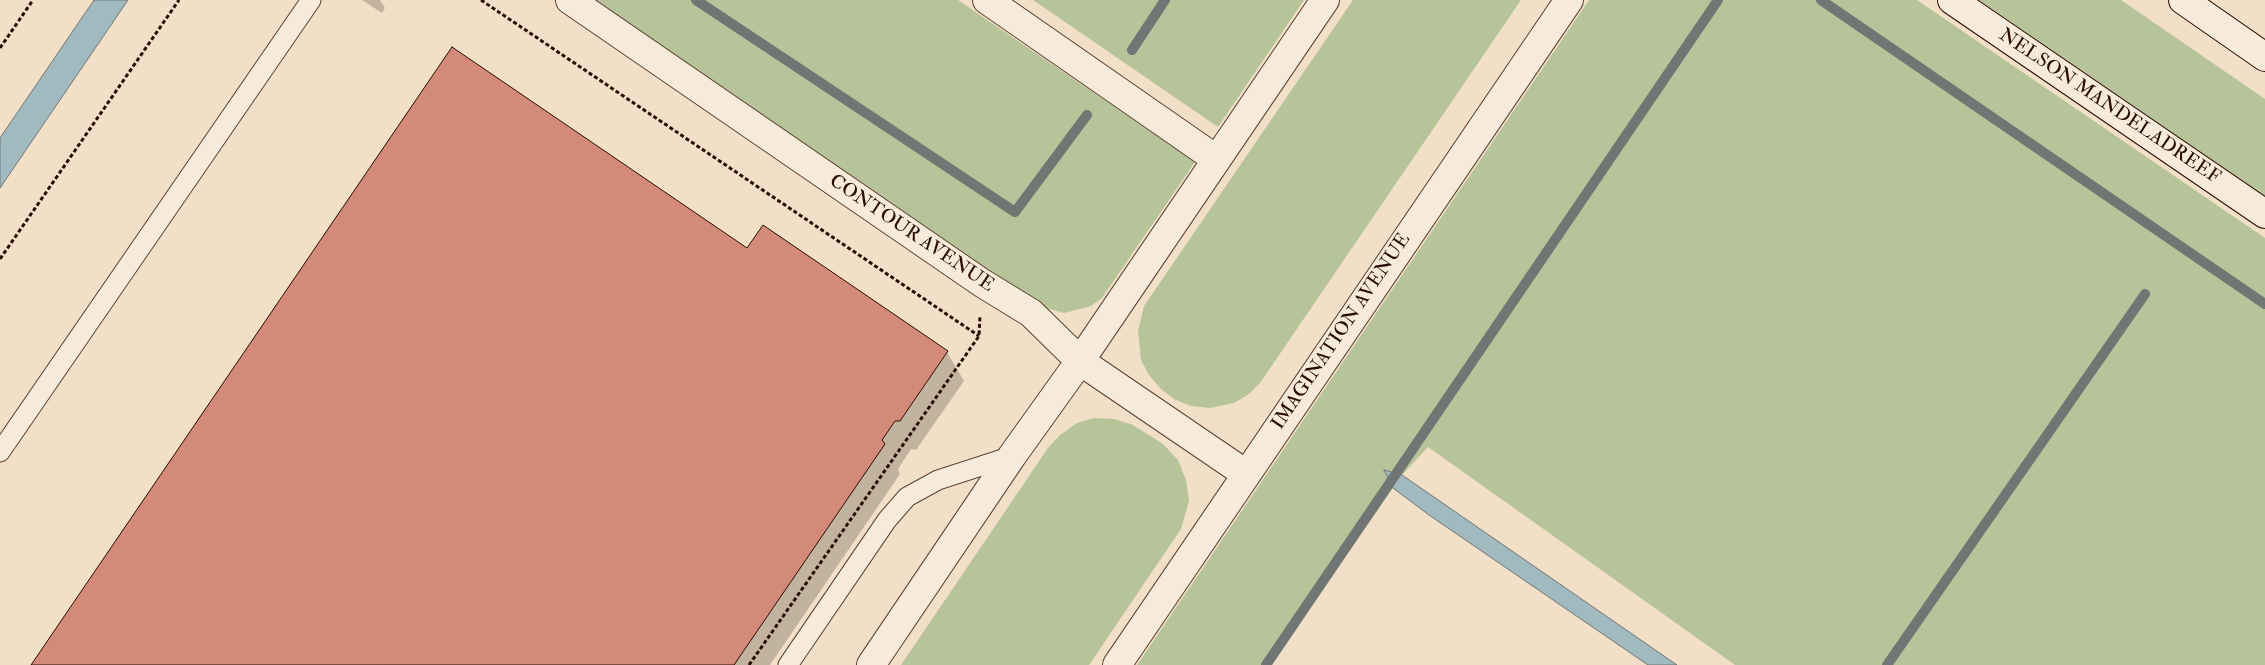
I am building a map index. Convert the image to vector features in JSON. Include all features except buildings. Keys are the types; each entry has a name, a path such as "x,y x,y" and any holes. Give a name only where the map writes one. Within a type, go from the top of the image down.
{"street":[{"name":"CONTOUR AVENUE","path":"570,0 982,283 1031,313 1080,361 1246,474"},
{"path":"987,0 1216,159"},
{"path":"871,665 1325,0"},
{"name":"IMAGINATION AVENUE","path":"1117,665 1569,0"},
{"name":"NELSON MANDELADREEF","path":"1952,0 2265,214"},
{"path":"2183,0 2265,57"}],"lane":[{"path":"0,452 311,0"},
{"path":"788,665 887,520 907,497 938,480 1012,456"}],"path":[{"path":"0,48 33,0"},
{"path":"0,259 179,0"},
{"path":"481,0 979,336"},
{"path":"749,665 979,336 982,283"}],"green space":[{"path":"590,0 958,0 1195,162 1102,298 1091,306 1064,313 1035,305"},
{"path":"1033,0 1304,0 1218,127"},
{"path":"1353,0 1521,0 1260,383 1249,394 1234,403 1210,408 1191,406 1174,399 1161,389 1149,375 1141,360 1138,331 1144,306"},
{"path":"1589,0 1917,0 2265,238 2265,665 1735,665 1428,447 1402,475 1384,471 1393,488 1270,665 1137,665"},
{"path":"1979,0 2121,0 2265,99 2265,196"},
{"path":"1094,418 1114,419 1133,425 1163,444 1178,460 1186,480 1189,501 1181,529 1089,665 901,665 1048,448 1060,435 1077,423"}],"water":[{"path":"94,0 128,0 0,188 0,138"},
{"path":"1384,470 1402,475 1677,665 1648,665 1429,515 1393,488"}],"waterway":[{"path":"696,0 1015,212 1087,115"},
{"path":"1132,50 1165,0"},
{"path":"1266,665 1718,0"},
{"path":"1821,0 2265,304"},
{"path":"1887,665 2145,294"}]}
